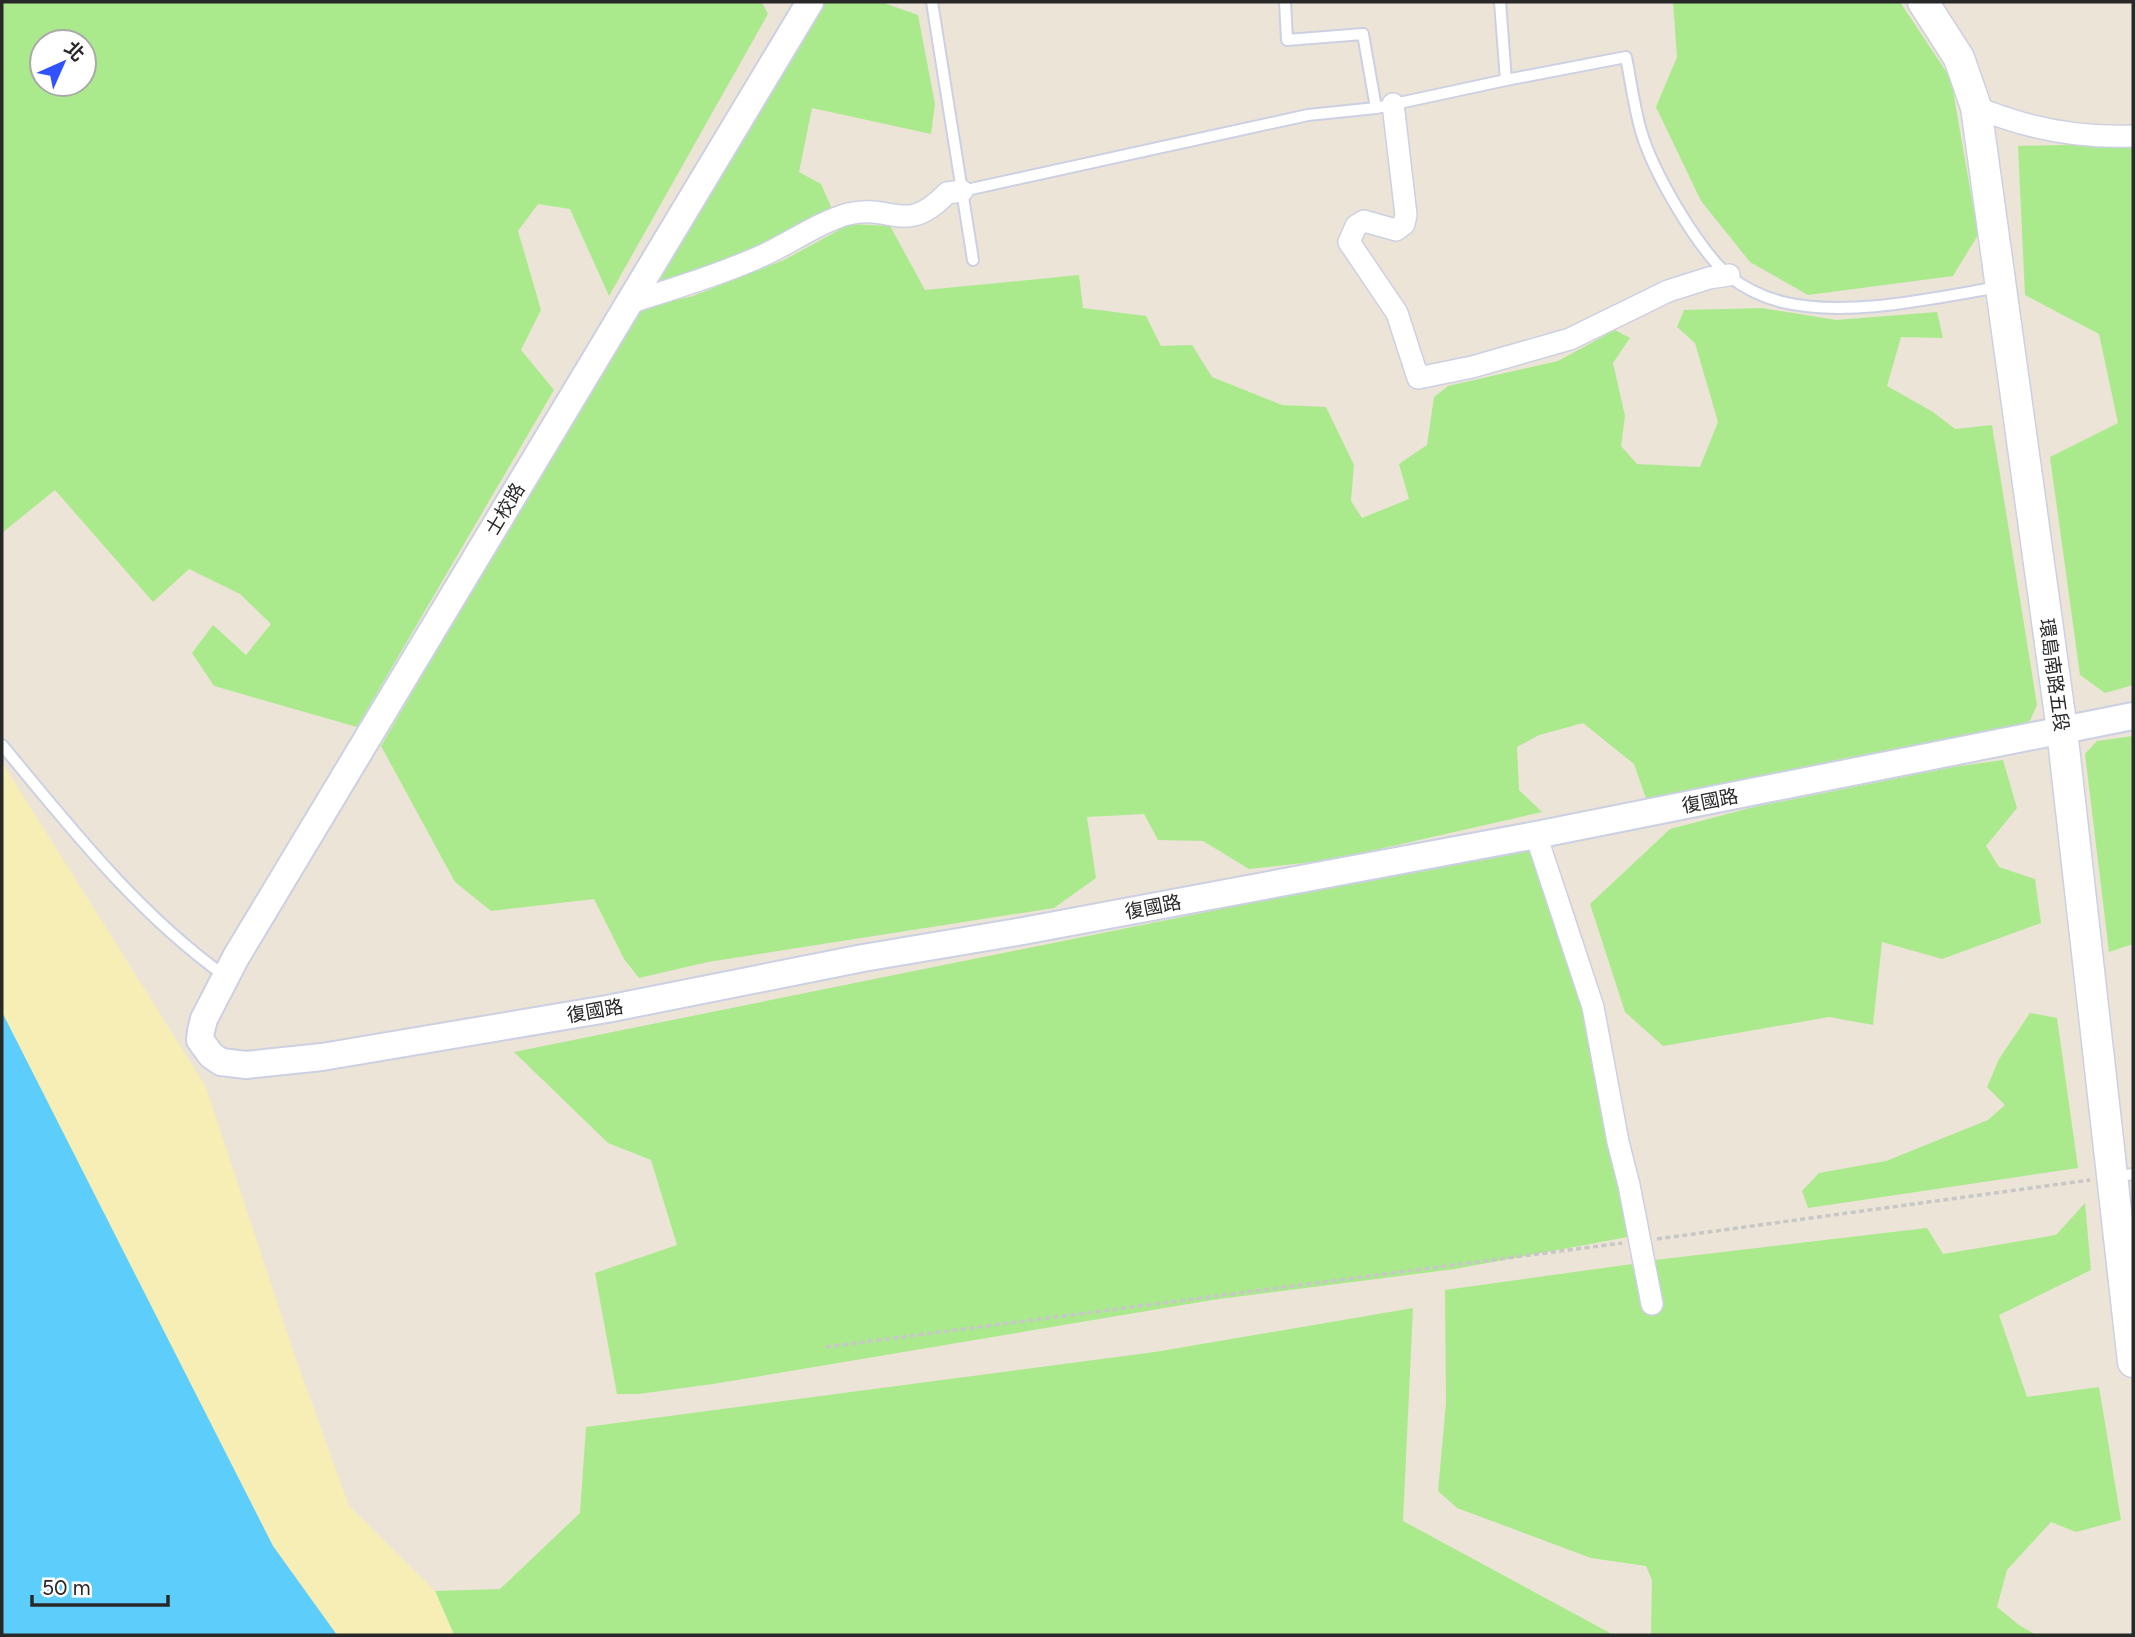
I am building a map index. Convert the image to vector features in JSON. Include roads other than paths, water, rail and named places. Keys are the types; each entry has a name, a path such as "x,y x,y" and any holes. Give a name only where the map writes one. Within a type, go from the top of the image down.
{"main road":[{"name":"環島南路五段","path":"1923,2 1959,58 1976,107 2123,1176 2133,1362"}],"street":[{"name":"士校路","path":"204,1018 253,928 810,2"},
{"path":"1385,106 1406,215 1404,225 1396,230 1364,221 1356,226 1349,242 1397,313 1418,378 1472,367 1570,340 1668,290 1729,275"},
{"path":"1976,107 2005,119 2054,130 2101,137 2133,136"},
{"path":"629,303 765,254 842,216 857,212 896,217 915,216 933,208 947,193 962,191"},
{"name":"復國路","path":"204,1018 200,1040 211,1055 221,1062 246,1065 322,1057 607,1009 863,958 1051,926 1536,835 2133,716"},
{"path":"1536,835 1593,1007 1652,1304"}],"lane":[{"path":"932,2 973,260"},
{"path":"1285,2 1287,40 1363,34 1385,106"},
{"path":"1500,2 1506,80"},
{"path":"962,191 1308,115 1385,106 1626,58 1641,130 1651,157 1690,226 1729,275 1746,288 1784,302 1853,307 1893,304 2001,286"},
{"path":"2,745 86,846 149,912 188,949 226,977"}],"water":[{"path":"2,1012 273,1546 337,1635 2,1635"}]}
